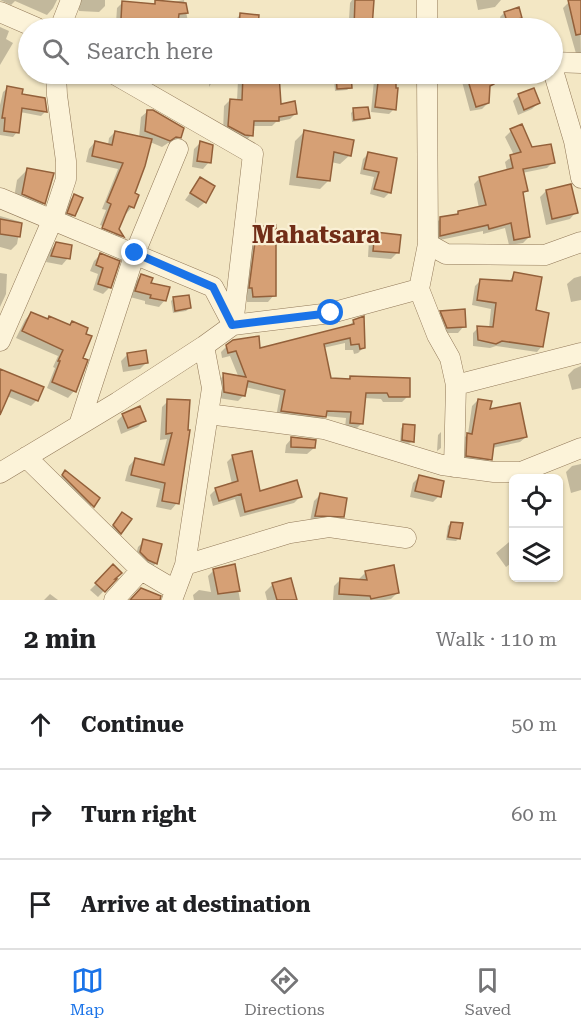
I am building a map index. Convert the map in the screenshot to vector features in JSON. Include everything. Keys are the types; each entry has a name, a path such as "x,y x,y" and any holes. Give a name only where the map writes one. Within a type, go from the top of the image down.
{"street":[{"path":"64,18 70,0"},
{"path":"427,0 427,18"},
{"path":"0,12 18,20"},
{"path":"563,64 581,63"},
{"path":"0,341 52,221 66,179 56,84"},
{"path":"131,84 253,154 232,325"},
{"path":"427,84 428,244 419,289 437,335 450,358 456,386 454,467"},
{"path":"558,84 574,141 581,178"},
{"path":"79,425 135,253 178,149"},
{"path":"0,198 213,287 232,325"},
{"path":"428,244 446,254 545,255 581,242"},
{"path":"0,473 204,346 232,325 331,313 419,289"},
{"path":"26,457 141,570 174,595 185,565 212,388 204,346"},
{"path":"456,386 581,353"},
{"path":"208,414 324,429 442,465 494,472 521,472 581,448"},
{"path":"185,565 290,533 329,527 406,538"},
{"path":"114,600 141,570"}],"building":[{"path":"155,0 186,3 188,13 179,14 178,18 121,18 122,1 155,4"},
{"path":"355,0 374,0 373,18 354,18"},
{"path":"568,0 581,0 581,34 576,35"},
{"path":"519,7 522,18 506,18 504,12"},
{"path":"240,13 259,15 259,18 240,18"},
{"path":"243,84 280,84 281,104 295,101 297,114 279,117 279,121 254,121 253,136 245,135 228,126 230,99 242,100"},
{"path":"337,84 352,84 352,88 337,89"},
{"path":"378,84 396,84 398,88 396,110 375,107"},
{"path":"469,84 494,84 490,86 489,103 476,107"},
{"path":"7,86 23,89 22,94 45,98 47,112 22,108 19,133 4,131 5,118 2,118"},
{"path":"534,88 540,103 524,110 518,94"},
{"path":"368,107 370,118 354,120 353,108"},
{"path":"147,110 153,110 184,128 181,138 176,137 170,141 145,131"},
{"path":"522,124 532,147 551,144 555,163 523,169 528,191 523,192 530,237 514,240 511,223 489,229 488,225 440,236 440,217 486,205 479,177 513,168 510,155 521,152 510,129"},
{"path":"304,130 354,140 351,156 334,152 330,181 297,177"},
{"path":"115,131 152,139 135,193 139,195 134,208 129,206 119,229 124,237 102,228 111,204 107,202 123,163 92,156 95,141 112,145"},
{"path":"200,141 213,145 211,163 197,161"},
{"path":"368,152 397,158 391,193 374,189 379,172 364,169"},
{"path":"27,168 54,173 45,204 22,194"},
{"path":"200,177 215,186 206,203 190,193"},
{"path":"571,184 578,213 552,219 546,190"},
{"path":"74,194 83,198 75,216 67,213"},
{"path":"0,219 22,223 20,237 0,234"},
{"path":"276,225 276,296 253,297 252,288 249,288 257,227"},
{"path":"375,232 401,235 399,253 373,251"},
{"path":"56,242 72,245 70,259 51,256"},
{"path":"100,253 120,261 111,288 98,284 103,268 96,265"},
{"path":"514,272 542,277 536,310 549,313 543,347 502,341 496,344 478,340 477,326 493,327 496,303 477,300 480,279 512,281"},
{"path":"141,274 153,278 151,283 170,287 166,301 150,298 151,295 135,291"},
{"path":"189,295 191,308 175,311 173,297"},
{"path":"465,309 466,327 447,328 440,311"},
{"path":"31,312 48,319 49,316 70,325 72,321 88,328 86,334 92,336 83,358 88,360 76,392 52,382 63,350 22,331"},
{"path":"364,316 365,348 360,349 359,344 351,345 350,338 324,344 331,378 350,379 350,376 410,378 410,397 389,397 387,393 366,393 363,424 350,423 351,412 327,411 326,417 281,411 285,390 248,381 245,396 224,392 223,373 246,377 236,351 228,353 226,345 233,340 259,336 260,348 354,324 353,320"},
{"path":"146,350 148,363 129,366 127,353"},
{"path":"0,369 44,387 38,401 11,390 0,415"},
{"path":"167,399 190,400 188,430 190,430 179,504 162,501 165,483 131,475 135,458 164,465 172,433 166,434"},
{"path":"478,399 492,401 490,409 520,403 527,437 494,444 492,460 466,456 467,433 472,434"},
{"path":"140,406 146,421 128,428 122,414"},
{"path":"403,424 415,425 414,442 402,440"},
{"path":"291,437 316,440 315,448 291,447"},
{"path":"252,451 260,491 297,480 302,497 245,512 241,494 219,501 215,488 238,481 232,455"},
{"path":"65,470 100,498 94,507 62,475"},
{"path":"419,475 444,481 441,497 415,491"},
{"path":"320,493 347,498 344,517 315,516"},
{"path":"122,512 132,519 121,534 113,525"},
{"path":"451,522 463,523 460,539 448,537"},
{"path":"143,539 162,544 157,564 148,560 140,552"},
{"path":"113,564 122,573 105,592 95,583"},
{"path":"235,564 240,591 218,594 213,569"},
{"path":"394,565 399,593 371,599 370,596 339,594 340,578 367,580 365,571"},
{"path":"291,578 297,600 277,600 272,583"},
{"path":"141,588 161,596 160,600 130,600"}],"district":[{"name":"Mahatsara","path":"316,235"}],"route":[{"path":"135,253 213,287 232,325 331,313"}]}
